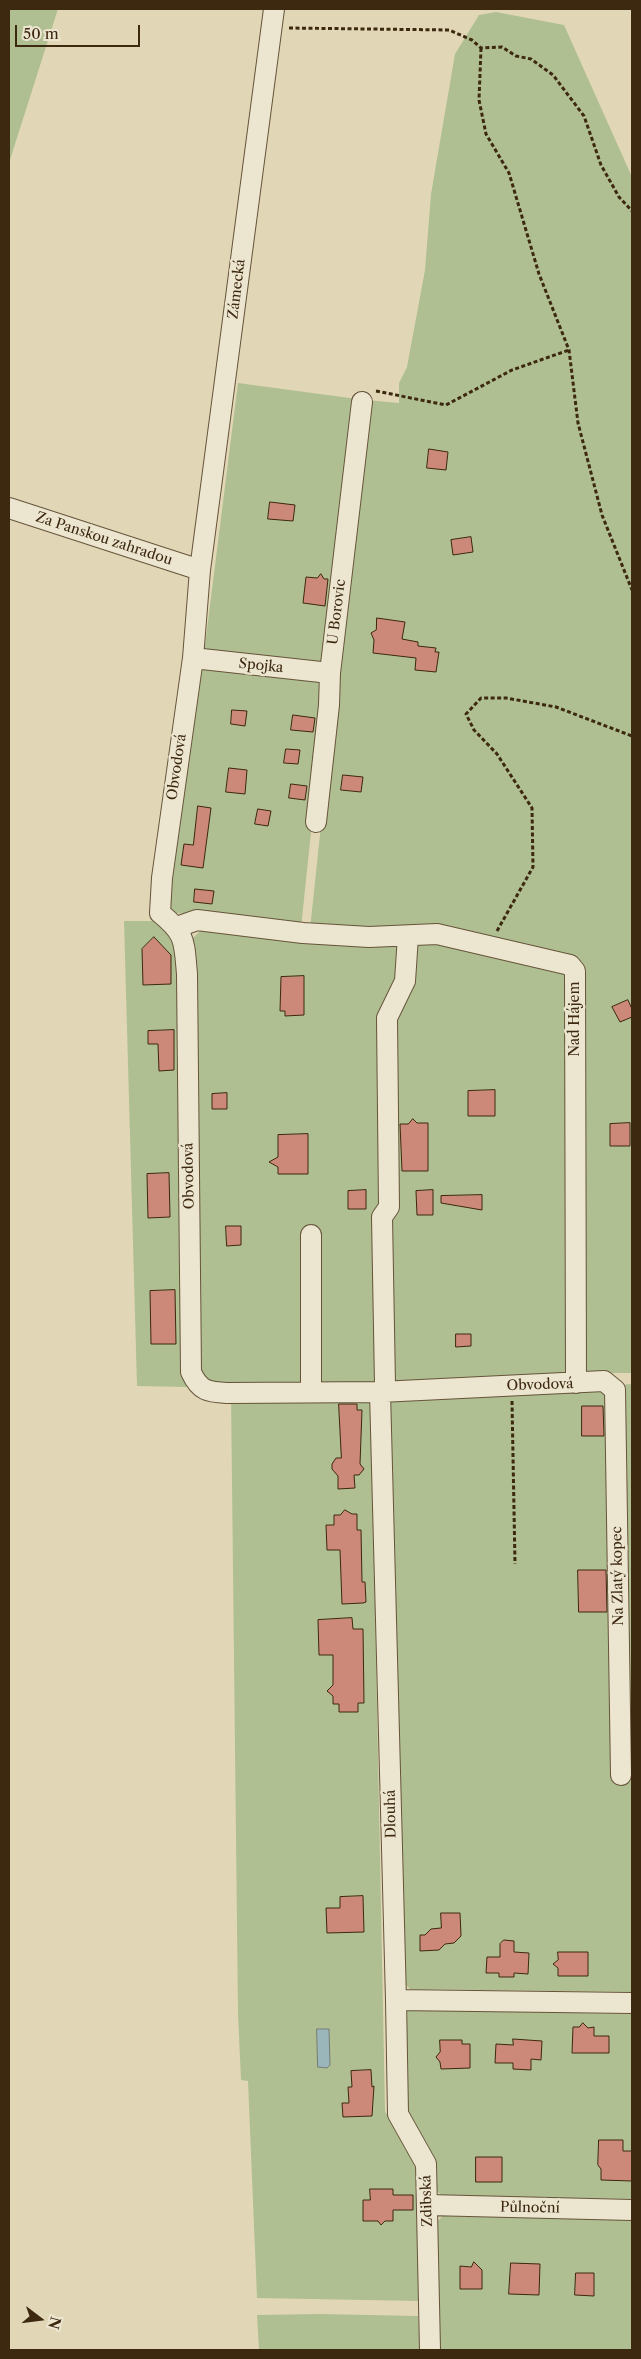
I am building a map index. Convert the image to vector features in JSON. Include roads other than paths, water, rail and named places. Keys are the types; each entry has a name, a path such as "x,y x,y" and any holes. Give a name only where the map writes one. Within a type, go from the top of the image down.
{"street":[{"name":"Zámecká","path":"200,570 272,18"},
{"name":"U Borovic","path":"316,822 329,705 330,673 362,402"},
{"name":"Za Panskou zahradou","path":"9,508 200,570"},
{"name":"Obvodová","path":"200,570 193,658 162,878 160,913 177,926 184,943 187,974 191,1372 197,1384 210,1392 380,1392 604,1381"},
{"name":"Spojka","path":"193,658 330,673"},
{"name":"Nad Hájem","path":"177,926 198,920 303,933 369,938 438,934 570,965 575,971 576,1383"},
{"name":"Dlouhá","path":"396,2000 380,1392 384,1385 382,1217 389,1207 387,1018 405,981 408,936"},
{"path":"311,1235 311,1391"},
{"name":"Na Zlatý kopec","path":"604,1381 615,1390 621,1775"},
{"path":"396,2000 632,2003"},
{"name":"Zdibská","path":"396,2000 398,2114 426,2164 430,2350"},
{"name":"Půlnoční","path":"428,2205 632,2210"}],"water":[{"path":"317,2029 329,2029 330,2065 327,2068 318,2067"}]}
